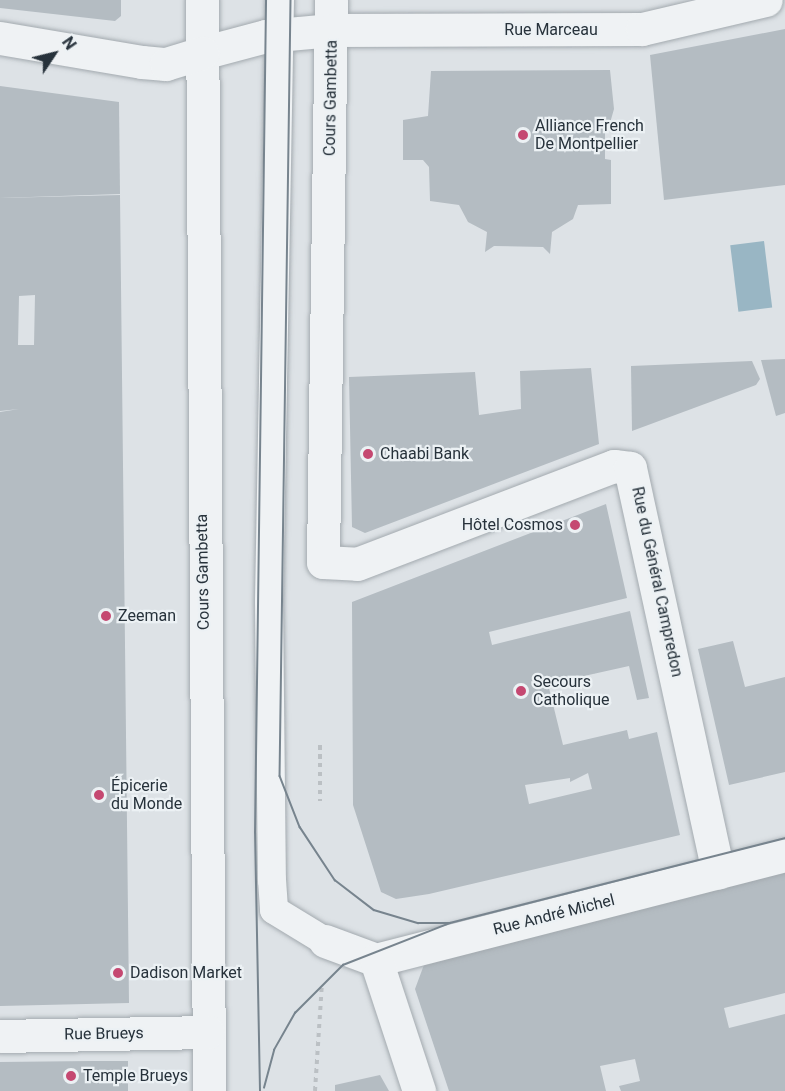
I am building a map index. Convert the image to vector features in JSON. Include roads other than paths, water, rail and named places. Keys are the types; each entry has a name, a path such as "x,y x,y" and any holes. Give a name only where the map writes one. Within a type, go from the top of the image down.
{"street":[{"name":"Cours Gambetta","path":"202,0 209,1091"},
{"name":"Rue Marceau","path":"331,15 642,29 766,0"},
{"name":"Cours Gambetta","path":"202,53 279,36 331,15 323,562"},
{"path":"0,38 166,64 202,53"},
{"name":"Rue du Général Campredon","path":"323,562 357,564 614,466 630,468 718,873"},
{"name":"Rue André Michel","path":"376,960 785,855"},
{"path":"325,941 376,960 419,1091"},
{"name":"Rue Brueys","path":"0,1036 208,1032"}],"lane":[{"path":"280,0 269,602 272,880 274,910 325,941"}],"water":[{"path":"764,241 772,308 738,312 730,245"}],"tram line":[{"path":"260,1091 255,833 266,0"},
{"path":"291,0 280,776 300,827 335,880 374,910 418,923 450,923"},
{"path":"264,1088 274,1050 295,1013 343,965 450,923 785,838"}],"place":[{"name":"Alliance French De Montpellier","path":"523,135"},
{"name":"Chaabi Bank","path":"368,454"},
{"name":"Hôtel Cosmos","path":"575,525"},
{"name":"Zeeman","path":"106,616"},
{"name":"Secours Catholique","path":"521,691"},
{"name":"Épicerie du Monde","path":"99,795"},
{"name":"Dadison Market","path":"118,973"},
{"name":"Temple Brueys","path":"71,1076"}]}
